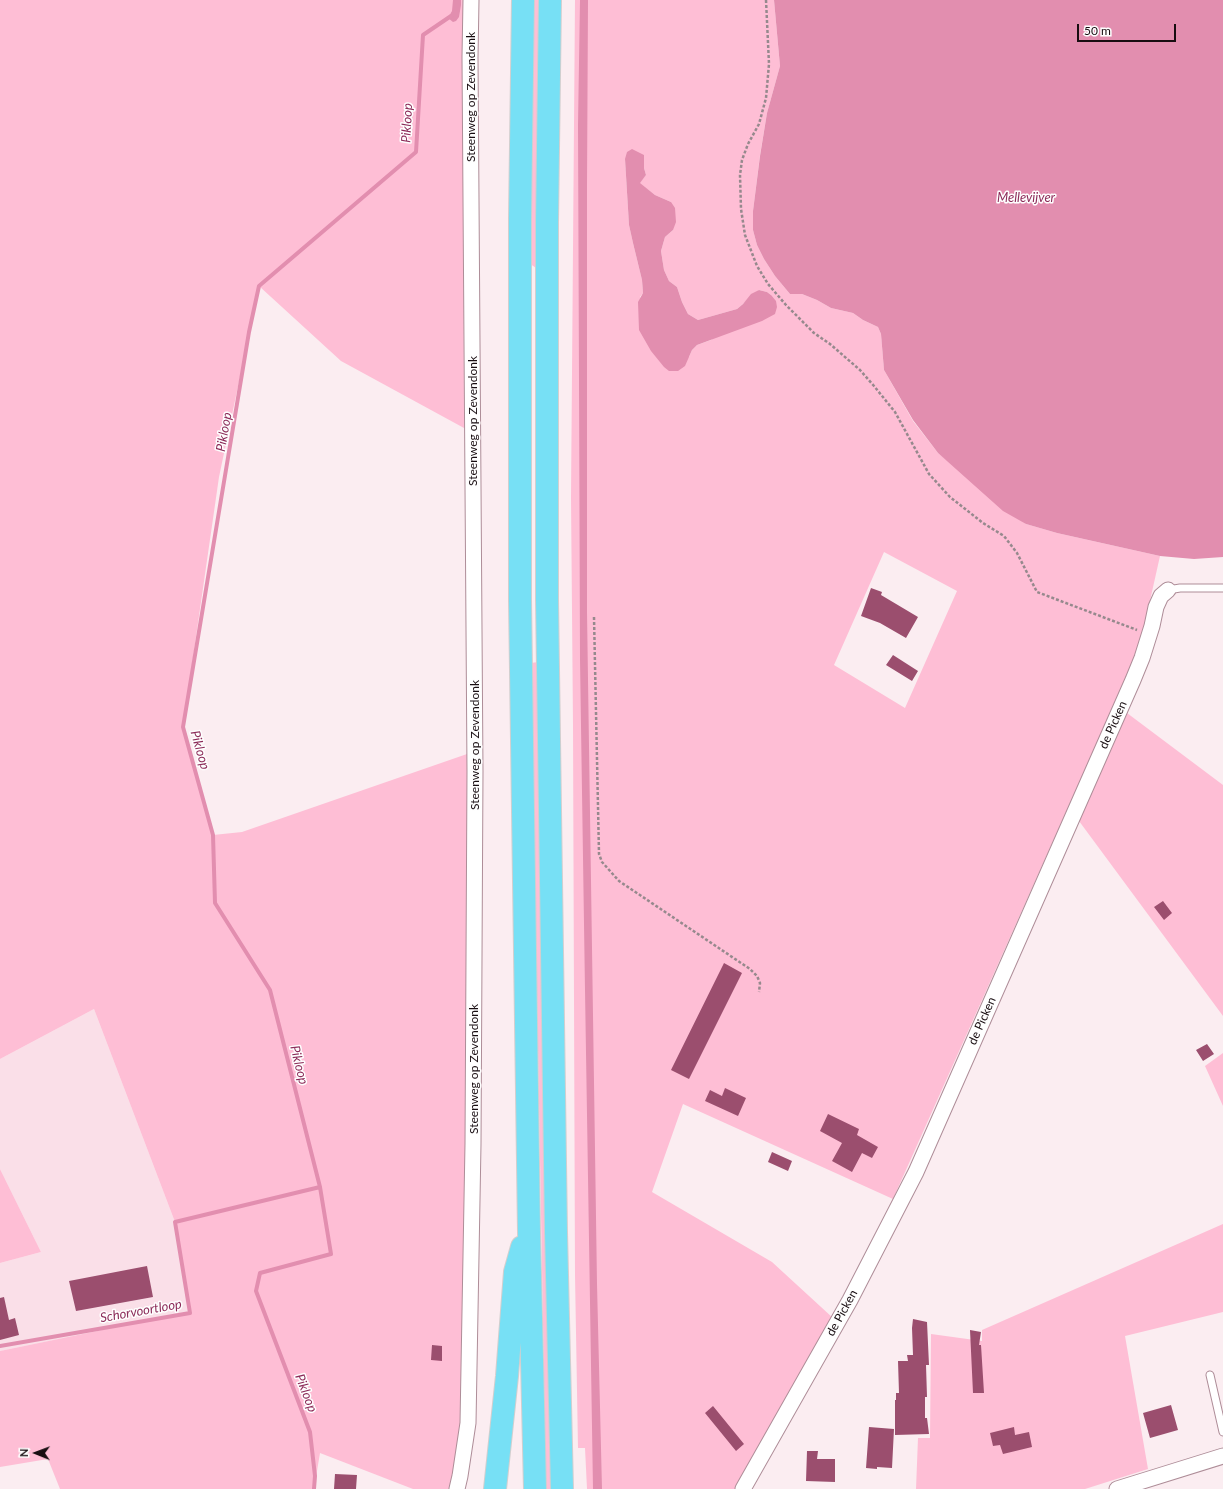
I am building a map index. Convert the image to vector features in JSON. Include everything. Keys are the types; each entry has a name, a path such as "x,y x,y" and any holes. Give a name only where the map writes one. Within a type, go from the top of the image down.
{"highway":[{"path":"523,0 520,219 520,600 529,1232 535,1489"},
{"path":"550,0 547,222 547,599 556,1232 562,1489"},
{"path":"495,1489 507,1376 515,1272 520,1254 529,1232"}],"street":[{"name":"Steenweg op Zevendonk","path":"457,1489 468,1423 473,1144 475,771 470,57 471,0"},
{"name":"de Picken","path":"743,1489 850,1300 916,1172 1133,680 1142,658 1156,607 1161,596 1168,590"},
{"path":"1117,1489 1223,1456"}],"lane":[{"name":"de Picken","path":"1168,590 1180,588 1223,588"},
{"path":"1210,1375 1223,1432"}],"path":[{"path":"766,0 769,64 766,98 759,124 748,144 742,160 740,174 741,208 745,235 757,266 768,284 786,305 814,333 830,344 860,370 874,386 895,412 929,474 950,497 983,523 1004,536 1017,553 1037,592 1149,635"},
{"path":"594,617 599,854 602,862 619,881 750,969 757,976 760,984 759,992"}],"shaded area":[{"path":"0,0 463,0 464,428 341,361 259,286 219,477 183,727 213,835 242,832 467,754 469,922 463,1399 457,1459 450,1489 413,1489 320,1453 314,1489 60,1489 48,1459 0,1467 0,1351 190,1312 175,1222 94,1009 0,1059"},
{"path":"533,0 540,0 536,268 529,263"},
{"path":"575,0 774,0 780,66 767,113 760,155 753,211 753,230 757,245 775,276 790,294 802,294 831,308 853,313 863,320 878,327 881,334 884,370 913,421 938,453 1026,524 1057,533 1160,556 1145,623 1134,660 893,1199 683,1104 652,1192 772,1262 833,1318 736,1489 587,1489 585,1448 578,1448 575,1275 571,497","holes":["644,155 644,168 646,175 639,183 655,195 671,202 673,230 665,237 661,251 664,270 669,281 677,287 688,314 698,320 737,309 759,290 767,292 771,295 711,340 697,345 692,350 689,357 640,297 643,293 642,280 629,225 625,159","884,552 957,591 905,708 834,665"]},
{"path":"538,662 553,1489 546,1489 531,663"},
{"path":"1127,713 1223,785 1223,1016 1079,821"},
{"path":"94,1009 175,1222 190,1313 0,1351 0,1263 41,1252 0,1169 0,1059"},
{"path":"1223,1053 1223,1106 1205,1066"},
{"path":"0,1169 41,1252 0,1263"},
{"path":"1223,1224 1223,1312 1125,1336 1148,1469 1085,1489 916,1489 918,1438 930,1438 931,1334 982,1341 982,1330"}],"water":[{"path":"453,0 461,0 461,5 459,17 453,22 448,18 452,11"},
{"path":"580,0 588,0 587,612 597,1284 602,1489 593,1489 580,659 578,125"},
{"name":"Mellevijver","path":"774,0 1223,0 1223,557 1194,559 1160,556 1057,533 1026,524 1003,511 938,453 913,420 884,370 881,334 878,327 863,320 853,313 831,308 802,294 790,294 775,276 757,245 753,230 753,211 767,113 780,66"},
{"path":"632,149 644,155 644,168 646,175 640,183 655,195 671,202 675,208 676,222 673,230 665,237 661,251 664,270 669,281 677,287 688,314 698,320 737,309 751,294 759,290 767,292 776,301 777,307 775,314 762,321 697,345 692,350 685,366 678,371 669,371 664,367 651,351 639,330 638,302 643,293 642,280 629,225 625,159 627,152"}],"building":[{"path":"871,588 882,592 881,595 918,617 906,638 880,623 861,616"},
{"path":"893,655 918,671 912,681 886,665"},
{"path":"1163,901 1172,913 1164,920 1154,907"},
{"path":"724,963 742,973 689,1079 671,1070"},
{"path":"1207,1044 1214,1054 1203,1061 1196,1050"},
{"path":"725,1088 746,1098 738,1116 705,1101 710,1090 722,1096"},
{"path":"828,1114 859,1129 857,1135 878,1147 872,1158 862,1153 852,1172 832,1161 842,1143 820,1131"},
{"path":"772,1152 792,1161 788,1171 768,1162"},
{"path":"147,1266 153,1297 76,1311 69,1281"},
{"path":"4,1297 9,1320 15,1318 19,1335 0,1340 0,1298"},
{"path":"913,1319 927,1322 929,1365 926,1365 927,1397 925,1397 925,1418 927,1418 929,1434 895,1435 895,1400 896,1393 899,1393 898,1361 908,1361 907,1355 913,1355"},
{"path":"970,1330 981,1332 979,1345 981,1345 984,1393 973,1393"},
{"path":"432,1345 442,1346 442,1361 431,1360"},
{"path":"1171,1405 1178,1430 1150,1438 1143,1413"},
{"path":"713,1406 744,1444 736,1451 705,1413"},
{"path":"869,1427 894,1429 892,1468 866,1468"},
{"path":"1014,1427 1015,1435 1029,1432 1032,1447 1003,1454 1000,1445 993,1446 990,1433"},
{"path":"807,1451 818,1451 817,1459 835,1459 835,1482 806,1481"},
{"path":"335,1474 357,1475 356,1489 334,1489"}],"waterway":[{"name":"Pikloop","path":"314,1489 315,1476 310,1432 256,1291 260,1273 331,1254 320,1187 270,990 215,903 213,835 183,727 249,332 259,286 416,152 423,35 451,16"},
{"name":"Schorvoortloop","path":"0,1346 190,1313 175,1222 320,1187"}]}
